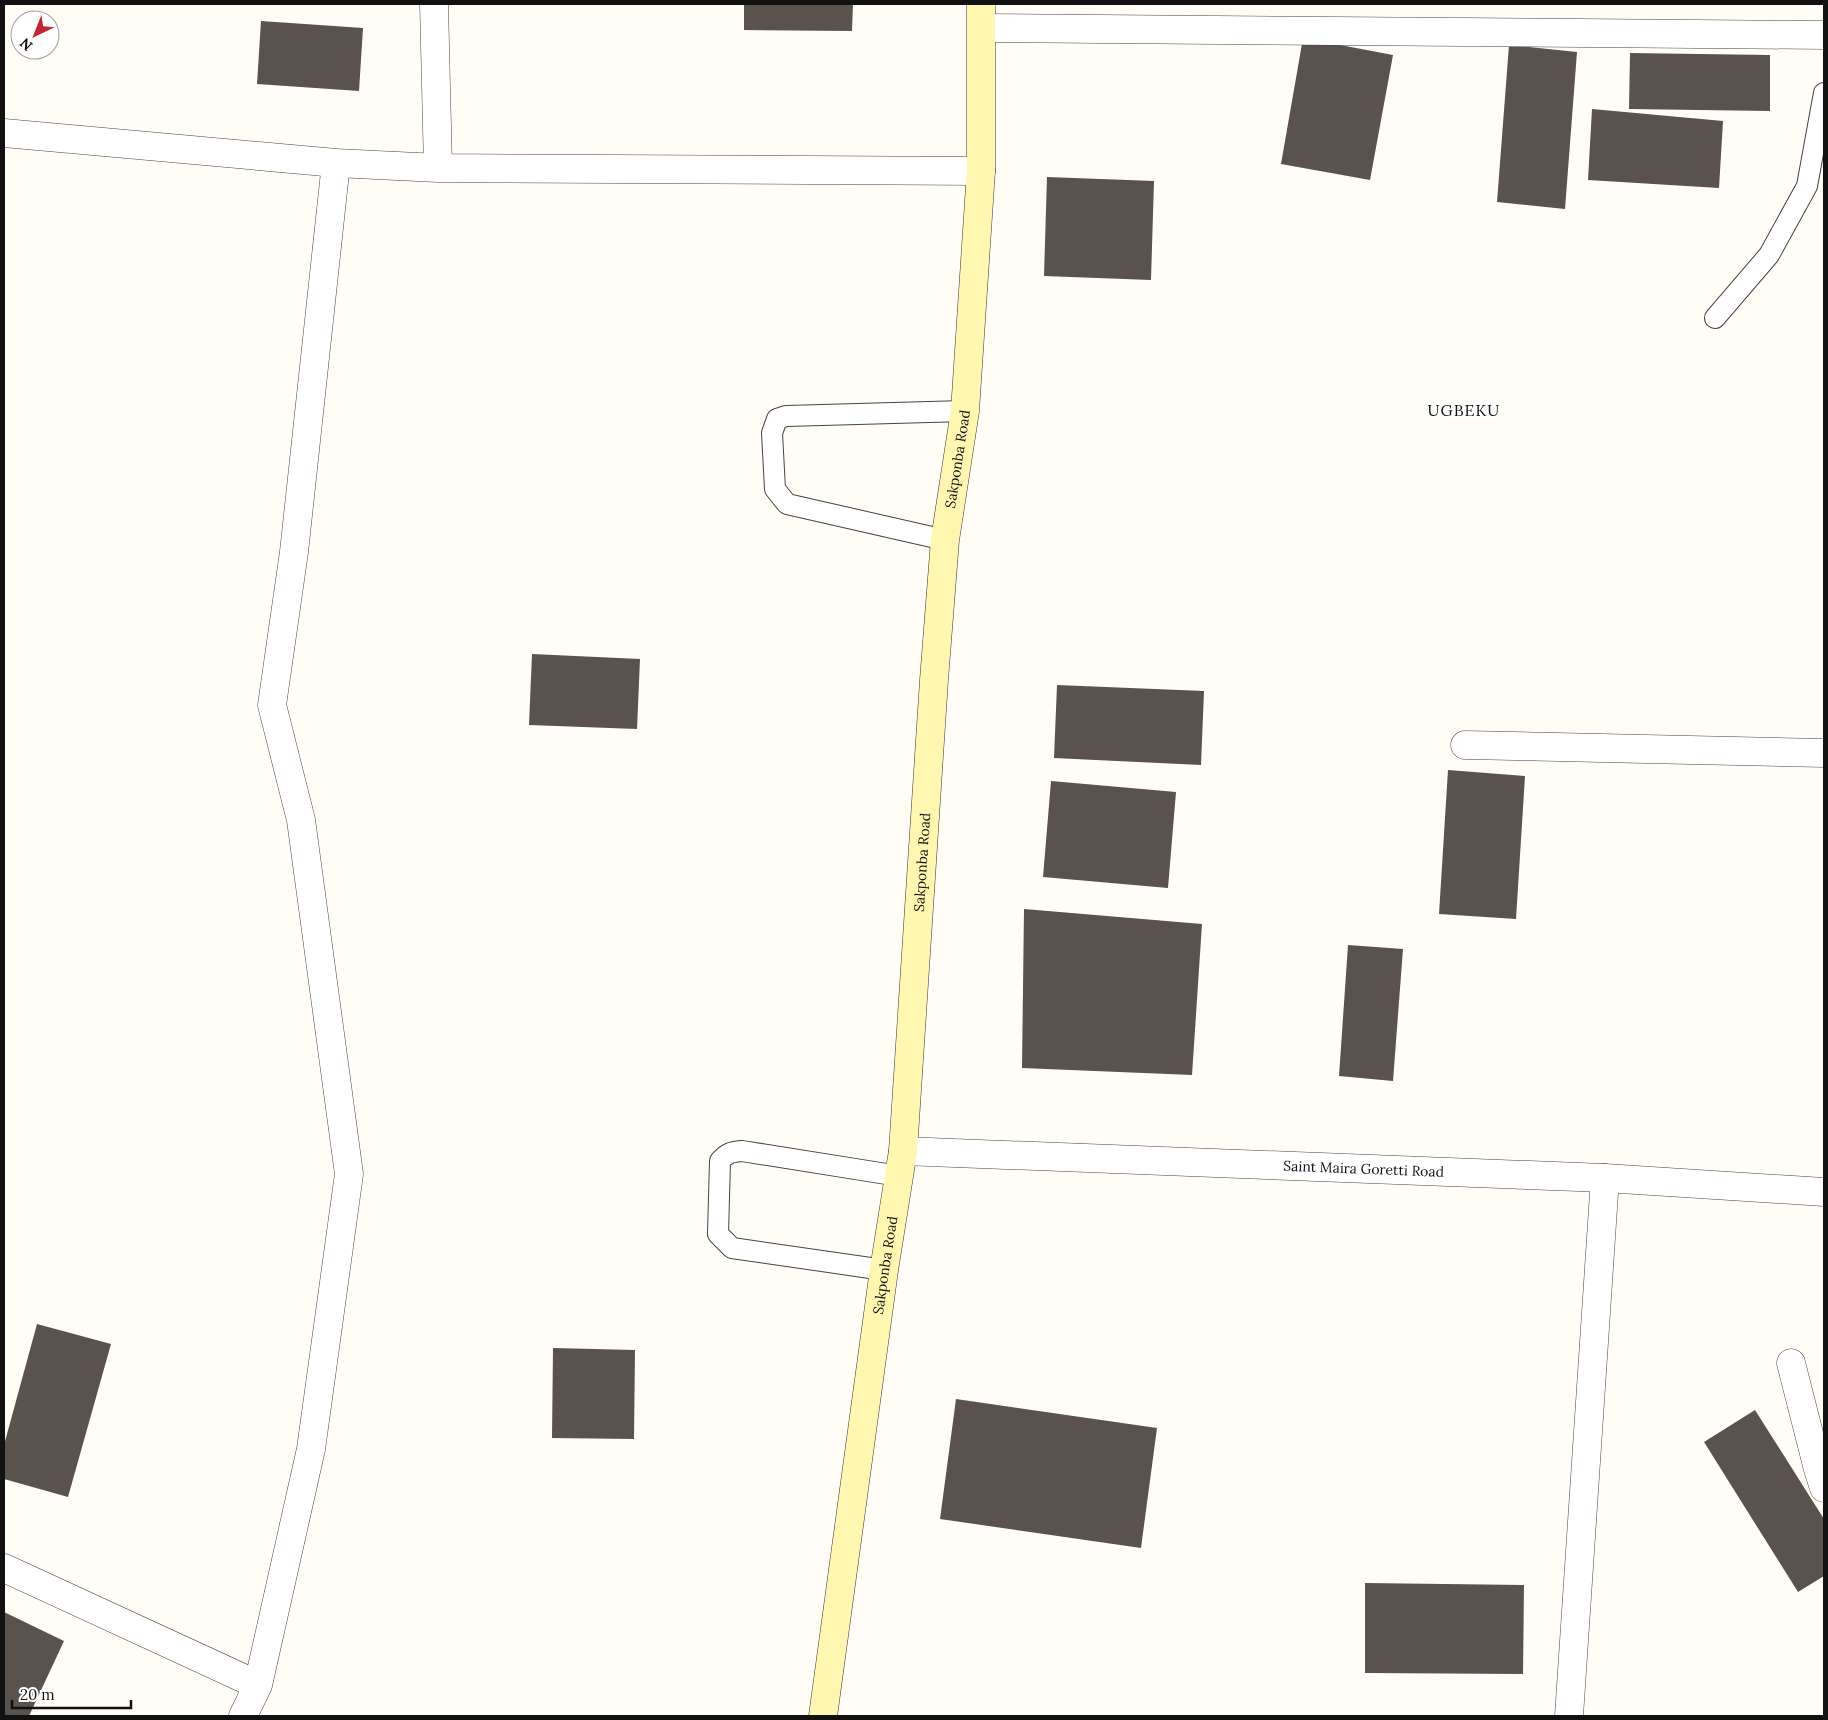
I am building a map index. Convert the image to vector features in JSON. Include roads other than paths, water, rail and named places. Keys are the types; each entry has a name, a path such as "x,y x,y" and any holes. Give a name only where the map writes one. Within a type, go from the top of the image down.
{"main road":[{"name":"Sakponba Road","path":"823,1716 884,1270 901,1163 945,540 965,411 981,171 982,16"}],"street":[{"path":"434,4 438,168"},
{"path":"982,16 1824,35"},
{"path":"4,133 336,163 438,168 981,171"},
{"path":"243,1716 258,1685 311,1449 349,1174 301,820 272,705 294,552 336,163"},
{"path":"1465,745 1824,754"},
{"name":"Saint Maira Goretti Road","path":"901,1163 1605,1178 1824,1192"},
{"path":"1569,1716 1605,1178"},
{"path":"1791,1363 1824,1488"},
{"path":"4,1568 258,1685"}],"lane":[{"path":"1715,318 1769,255 1807,186 1824,93"},
{"path":"945,540 787,504 775,488 772,433 777,419 786,416 965,411"},
{"path":"884,1270 732,1248 718,1234 720,1161 731,1152 742,1151 901,1163"}],"district":[{"name":"UGBEKU","path":"1464,410"}]}
